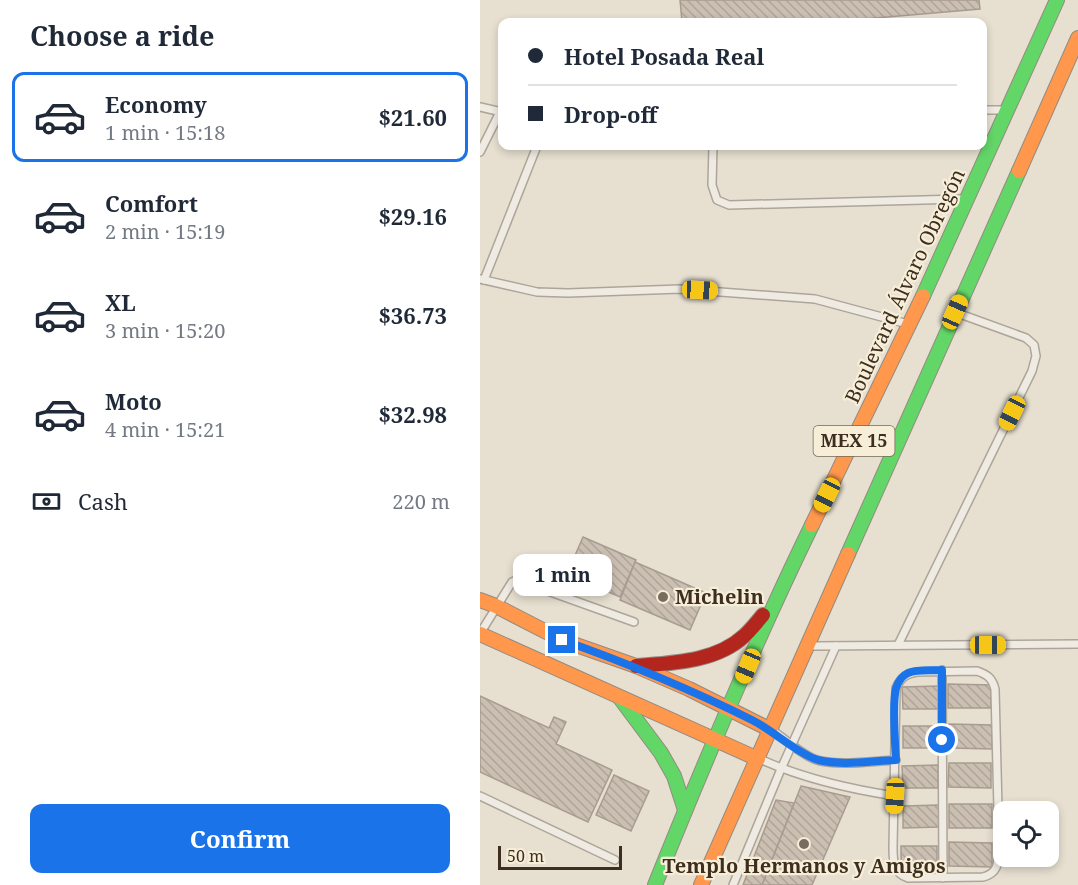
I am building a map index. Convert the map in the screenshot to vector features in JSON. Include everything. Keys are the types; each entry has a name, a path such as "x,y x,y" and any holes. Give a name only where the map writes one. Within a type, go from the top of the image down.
{"main road":[{"name":"Boulevard Álvaro Obregón","path":"655,885 776,601 910,325 1057,0"},
{"name":"MEX 15","path":"701,885 1078,38"},
{"path":"480,600 562,640 636,666 769,729"},
{"path":"636,666 688,660 717,652 740,640 776,601"},
{"path":"480,633 758,759"},
{"path":"620,698 661,753 674,776 685,810"}],"lane":[{"path":"480,107 498,111"},
{"path":"987,110 1007,110"},
{"path":"480,152 498,118"},
{"path":"535,150 482,280 537,291 568,293 680,289 815,299 910,325"},
{"path":"714,150 712,185 717,200 729,205 967,199"},
{"path":"898,645 1032,371 1036,356 1034,345 1026,338 955,312"},
{"path":"480,633 512,582 520,580 634,622"},
{"path":"808,646 1078,644"},
{"path":"733,885 781,769 836,646"},
{"path":"942,670 943,878"},
{"path":"942,670 977,671 987,674 992,679 995,689 999,849 996,870 992,875 983,877 908,878 899,875 896,869 893,847 896,688 900,679 908,674 942,670"},
{"path":"769,729 821,761 896,760"},
{"path":"758,759 825,783 895,796"},
{"path":"480,796 615,860"}],"building":[{"path":"680,0 979,0 980,9 875,18 682,18"},
{"path":"583,537 636,560 620,597 567,574"},
{"path":"635,562 706,593 690,630 620,600"},
{"path":"948,684 991,685 991,708 948,708"},
{"path":"938,686 938,709 903,709 902,687"},
{"path":"480,696 549,728 554,717 566,722 556,744 612,770 588,822 480,772"},
{"path":"949,724 992,725 992,749 949,748"},
{"path":"903,726 939,726 939,748 903,748"},
{"path":"949,763 991,763 991,788 948,787"},
{"path":"938,765 938,788 903,788 902,766"},
{"path":"614,775 649,791 631,831 596,815"},
{"name":"Templo Hermanos y Amigos","path":"801,786 850,797 812,885 762,885"},
{"path":"776,800 794,803 762,885 743,885"},
{"path":"949,804 992,804 992,828 949,828"},
{"path":"939,805 939,827 903,828 903,806"},
{"path":"949,842 992,843 992,867 949,866"},
{"path":"901,846 937,846 937,868 901,868"}],"traffic: fast":[{"path":"923,296 1057,0"},
{"path":"848,554 1019,171"},
{"path":"655,885 730,703 812,525"},
{"path":"620,698 661,753 674,776 685,810"}],"traffic: slow":[{"path":"1019,171 1078,38"},
{"path":"812,525 923,296"},
{"path":"701,885 848,554"},
{"path":"480,600 562,640 636,666 689,689 769,729"},
{"path":"480,634 758,759"}],"traffic: jam":[{"path":"636,666 693,660 720,651 733,645 744,636 763,615"}],"place":[{"name":"Michelin","path":"663,597"},
{"name":"Templo Hermanos y Amigos","path":"804,844"}],"route":[{"path":"562,640 636,666 689,689 769,729 813,758 832,762 896,760 895,699 900,679 917,672 942,670 942,740"}]}
